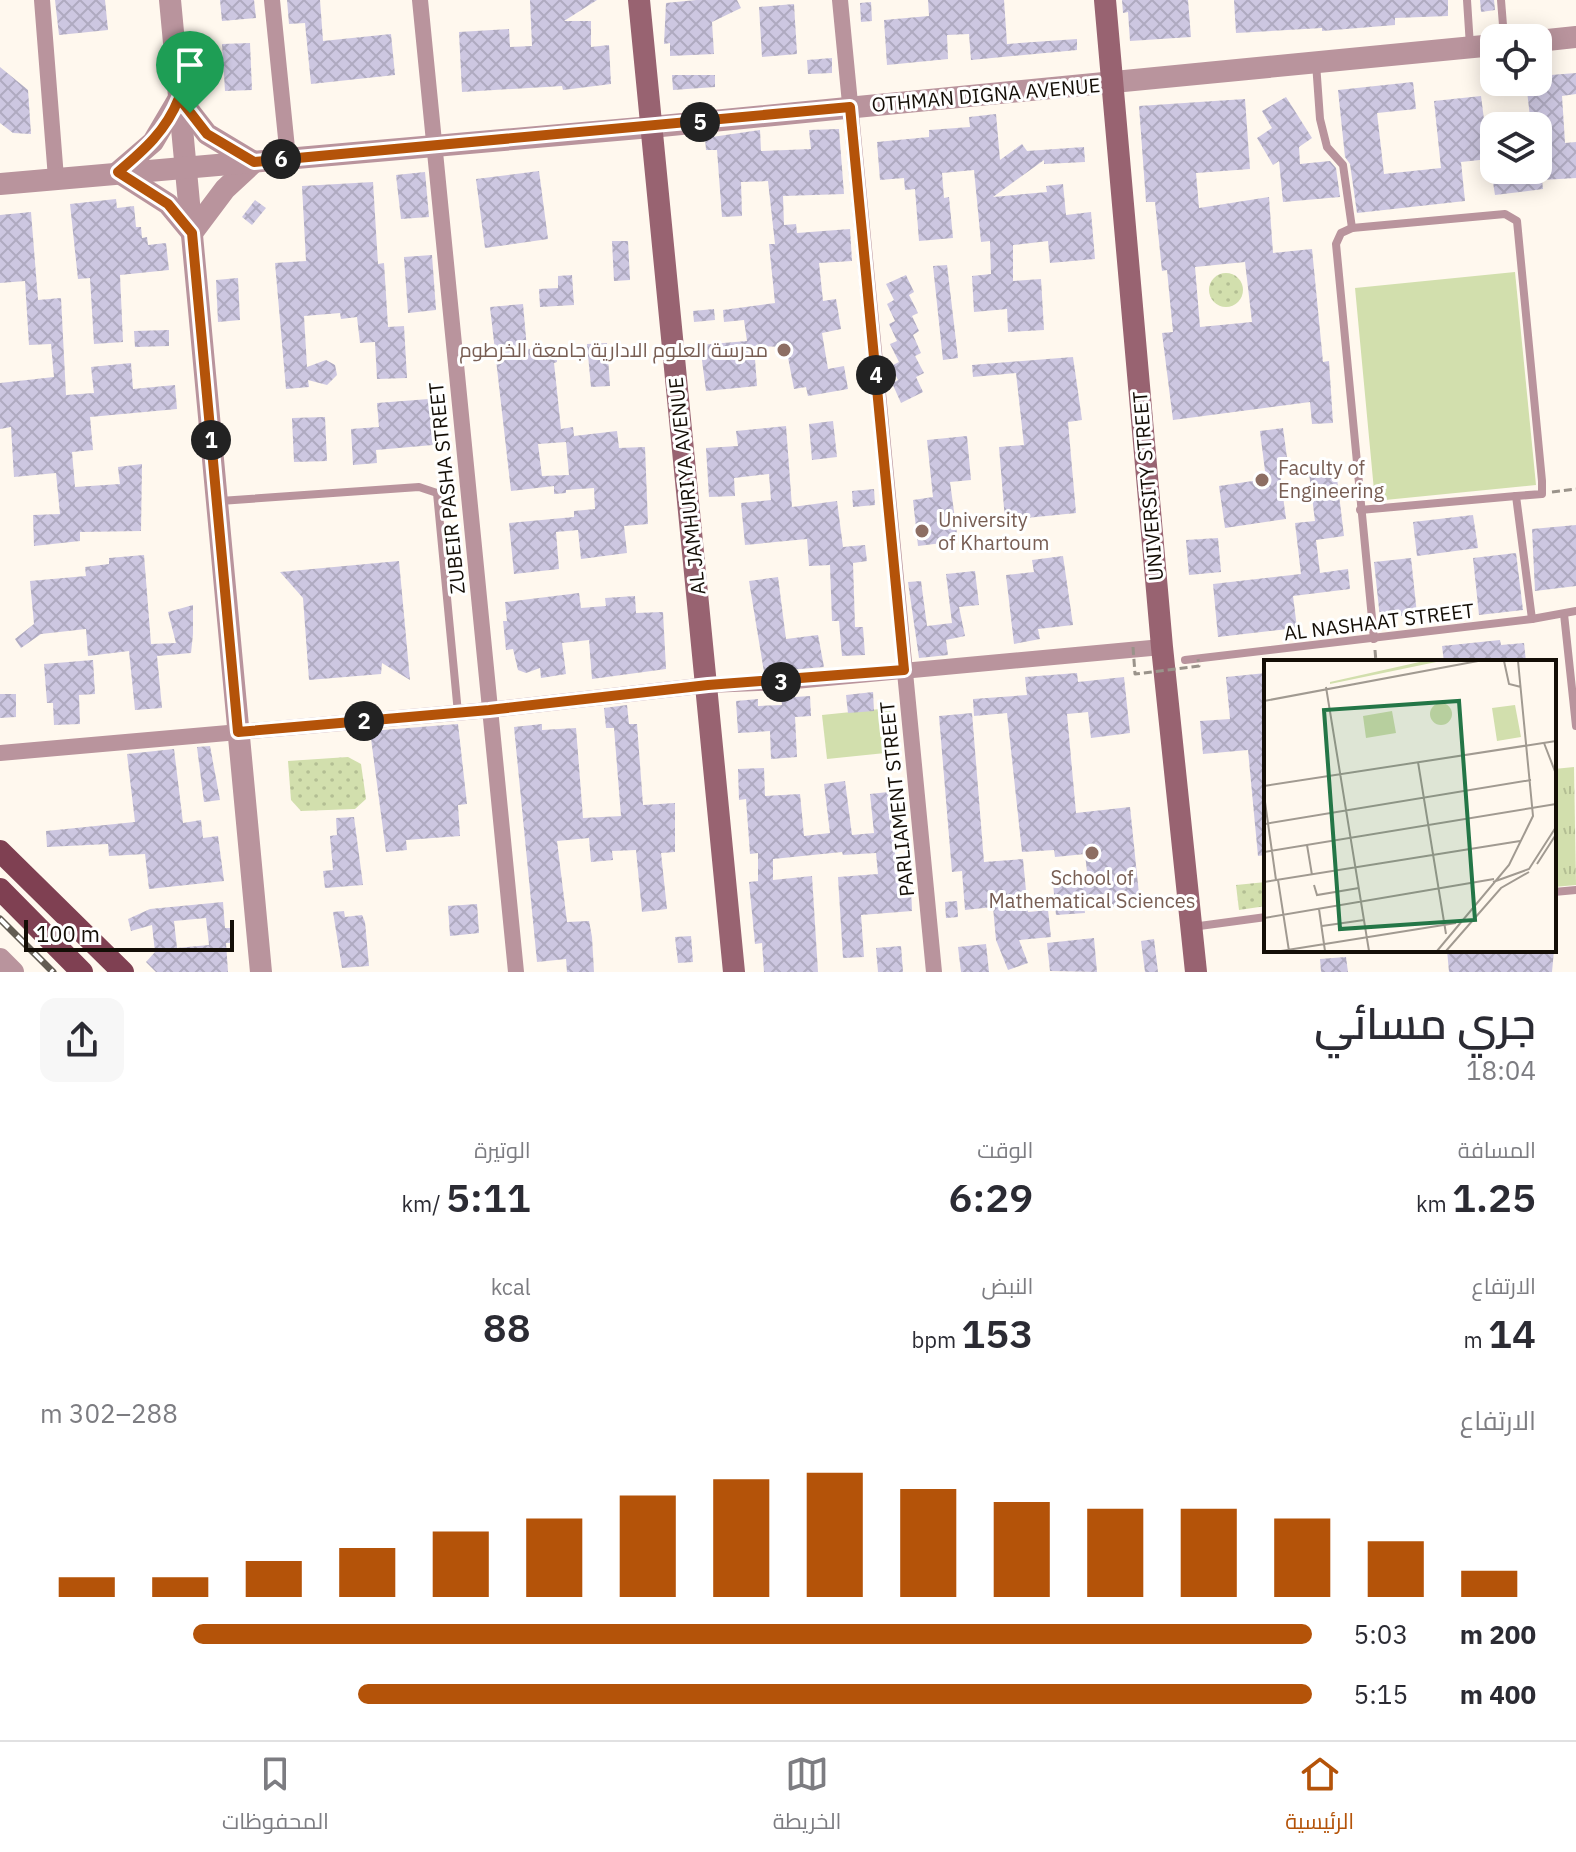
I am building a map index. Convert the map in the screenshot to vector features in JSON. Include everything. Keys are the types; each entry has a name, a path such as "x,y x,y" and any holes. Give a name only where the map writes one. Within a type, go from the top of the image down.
{"main road":[{"name":"AL JAMHURIYA AVENUE","path":"639,0 734,972"},
{"name":"UNIVERSITY STREET","path":"1105,0 1162,647 1196,972"},
{"path":"0,851 123,972"},
{"path":"1,892 82,972"}],"street":[{"path":"42,0 56,178"},
{"path":"170,0 261,972"},
{"path":"272,0 288,158"},
{"name":"ZUBEIR PASHA STREET","path":"420,0 516,972"},
{"name":"PARLIAMENT STREET","path":"840,0 934,972"},
{"path":"1552,40 1576,37"},
{"name":"OTHMAN DIGNA AVENUE","path":"0,184 1113,84 1480,46"},
{"path":"179,98 207,134 254,162 225,189 192,233"},
{"path":"179,98 172,116 153,142 118,172 168,204 192,233"},
{"path":"0,753 458,713 708,685 904,670 1133,647 1162,647"},
{"path":"1,892 22,873"},
{"path":"0,959 13,972"}],"lane":[{"path":"1467,0 1470,47"},
{"path":"1501,0 1503,24"},
{"path":"1316,63 1320,119 1327,147 1343,165 1352,228"},
{"path":"1360,510 1542,494 1517,221 1505,214 1352,228 1341,233 1336,244 1360,510 1374,639"},
{"path":"217,502 419,487 437,493 458,713"},
{"path":"1516,496 1532,619"},
{"name":"AL NASHAAT STREET","path":"1185,660 1374,639 1576,611"},
{"path":"1564,614 1576,726"},
{"path":"1556,892 1576,890"},
{"path":"1192,927 1264,917"}],"path":[{"path":"1542,494 1576,489"},
{"path":"1133,647 1135,674 1199,666 1198,659"}],"green space":[{"path":"1515,272 1536,485 1375,501 1355,288"},
{"path":"1226,273 1238,278 1243,290 1238,302 1226,307 1214,302 1209,290 1214,278"},
{"path":"890,708 895,752 827,759 822,715"},
{"path":"348,757 361,764 366,799 355,809 301,811 291,800 288,761"},
{"path":"1574,767 1576,885 1556,887 1556,769"},
{"path":"1264,882 1264,906 1239,910 1236,885"}],"building":[{"path":"55,0 105,0 108,30 59,35"},
{"path":"220,0 254,0 256,18 222,21"},
{"path":"287,0 320,0 323,41 391,34 395,75 311,84 305,23 289,24"},
{"path":"530,0 597,0 564,21 591,21 591,47 609,45 611,84 563,90 562,86 462,92 459,32 509,29 510,47 532,46"},
{"path":"737,0 741,8 712,22 714,54 670,56 670,43 664,44 666,3"},
{"path":"928,0 1004,0 1007,44 1077,39 1077,50 971,60 969,34 947,35 948,59 887,65 884,20 929,16"},
{"path":"1122,0 1188,0 1191,37 1130,41 1128,12 1123,13"},
{"path":"1234,0 1448,0 1448,16 1395,18 1395,25 1322,31 1322,28 1236,33"},
{"path":"1480,0 1494,0 1495,10 1481,12"},
{"path":"871,2 872,21 861,22 860,3"},
{"path":"794,4 797,54 762,57 759,7"},
{"path":"250,43 252,90 225,91 222,44"},
{"path":"832,58 832,73 808,74 807,60"},
{"path":"0,67 28,90 31,134 13,133 0,123"},
{"path":"1576,73 1576,94 1562,96 1565,143 1576,142 1576,178 1552,179 1552,112 1529,112 1528,96 1552,96 1552,75"},
{"path":"672,75 715,75 715,87 673,90"},
{"path":"1413,82 1416,109 1377,113 1384,174 1441,168 1434,101 1481,96 1480,160 1461,162 1465,201 1357,213 1350,164 1345,157 1338,90"},
{"path":"1286,97 1312,138 1299,147 1300,164 1330,161 1336,168 1340,197 1283,202 1279,161 1273,165 1257,138 1272,128 1262,111"},
{"path":"1245,99 1250,169 1196,173 1199,208 1269,197 1273,253 1312,249 1323,362 1329,361 1333,423 1312,424 1310,402 1173,420 1162,333 1173,332 1167,270 1162,271 1155,202 1146,202 1139,106","holes":["1245,262 1252,322 1200,327 1195,267"]},
{"path":"996,114 1000,160 1022,144 1027,151 1084,147 1085,162 1044,164 1044,160 993,197 1047,192 1046,186 1063,184 1066,215 1091,212 1095,259 1050,263 1048,241 1013,245 1013,281 1041,279 1044,330 1008,332 1007,309 974,312 972,276 991,274 990,241 981,242 974,170 942,173 944,198 949,197 953,238 919,241 915,189 905,190 904,178 880,180 877,142 929,137 929,130 970,127 969,117"},
{"path":"839,129 844,194 783,196 784,225 796,224 797,233 850,229 852,261 819,263 823,301 836,299 841,329 822,333 828,369 844,366 848,389 808,396 806,387 794,389 786,347 754,346 757,386 706,391 700,345 747,341 744,320 724,322 723,310 775,303 769,244 775,244 768,181 741,182 742,216 722,217 717,150 706,150 705,138 760,130 761,151 811,149 809,130"},
{"path":"539,171 548,239 485,248 476,179"},
{"path":"425,172 429,217 401,219 396,175"},
{"path":"373,182 378,264 384,263 388,327 404,326 407,378 377,379 375,342 360,343 357,317 341,319 340,313 304,316 307,367 326,360 335,365 337,375 327,385 308,380 309,387 286,389 275,263 306,261 302,186"},
{"path":"1493,184 1542,184 1543,189 1495,195"},
{"path":"116,199 117,208 134,206 136,227 141,227 142,238 147,237 148,245 166,243 169,270 120,275 123,342 94,344 90,278 78,279 70,204"},
{"path":"255,200 266,208 252,225 242,217"},
{"path":"31,212 38,300 61,298 66,395 94,393 91,367 131,363 133,389 175,385 177,409 90,417 93,450 72,452 75,487 120,484 118,467 142,464 141,531 80,532 80,541 34,546 33,515 60,514 56,473 14,477 11,427 0,429 0,383 54,377 51,344 29,345 25,281 0,283 0,215"},
{"path":"612,241 628,241 630,280 614,281"},
{"path":"432,255 436,310 408,313 404,257"},
{"path":"947,265 958,358 943,360 933,266"},
{"path":"572,275 574,305 540,307 539,289 558,288 558,276"},
{"path":"906,275 914,292 909,295 918,313 912,316 919,331 913,335 921,353 915,356 924,373 916,377 923,392 901,403 892,383 898,380 891,366 899,362 890,344 897,341 889,324 895,321 887,304 894,300 886,284"},
{"path":"238,278 240,320 218,322 216,280"},
{"path":"523,304 527,349 556,347 557,362 554,363 561,429 573,427 574,436 617,431 619,448 645,447 648,524 624,526 627,553 581,559 578,530 556,532 559,569 514,574 509,523 574,517 574,511 595,509 594,488 554,494 554,486 511,491 490,307","holes":["566,442 569,475 542,476 538,444"]},
{"path":"714,309 715,320 694,322 693,311"},
{"path":"169,330 169,346 135,347 134,331"},
{"path":"607,343 610,386 591,387 587,344"},
{"path":"1073,357 1082,420 1068,422 1076,513 1005,520 999,447 1024,445 1016,373 973,377 972,365"},
{"path":"429,399 433,445 376,450 377,463 353,465 351,429 379,427 377,403"},
{"path":"325,417 327,461 294,462 292,418"},
{"path":"833,421 837,457 812,460 809,424"},
{"path":"786,426 792,507 837,501 843,547 865,545 867,561 853,563 855,627 863,627 865,655 842,656 839,621 832,621 830,565 809,566 807,539 745,545 741,503 771,500 769,474 734,478 735,496 709,497 706,448 738,446 736,431"},
{"path":"1283,428 1288,465 1279,466 1286,519 1225,528 1219,486 1266,479 1260,431"},
{"path":"967,436 971,480 950,482 958,541 918,546 913,500 933,497 927,440"},
{"path":"1336,470 1344,536 1316,540 1320,573 1348,569 1350,589 1293,596 1297,628 1218,637 1213,584 1301,574 1295,523 1315,521 1309,473"},
{"path":"874,489 875,505 853,507 852,491"},
{"path":"1473,515 1478,548 1417,556 1413,522"},
{"path":"1576,525 1576,586 1535,591 1532,529"},
{"path":"1218,538 1221,572 1189,575 1186,540"},
{"path":"1516,553 1523,610 1479,615 1473,558"},
{"path":"144,555 151,644 176,643 168,612 193,605 193,634 191,653 157,656 162,708 135,710 129,651 88,656 86,629 41,634 21,648 15,639 34,624 30,581 86,576 85,567 109,564 109,558"},
{"path":"1063,556 1073,625 1038,629 1040,639 1014,644 1006,575 1034,572 1032,560"},
{"path":"1411,558 1417,614 1380,618 1374,562"},
{"path":"399,561 410,680 382,663 381,674 309,680 303,598 280,572"},
{"path":"975,571 979,605 959,607 965,636 946,640 948,655 919,658 908,582 921,581 927,626 952,623 946,574"},
{"path":"778,577 786,639 818,635 824,667 764,672 749,581"},
{"path":"579,593 581,608 606,606 605,598 635,596 636,613 663,612 666,669 592,679 589,640 562,643 566,674 541,678 540,668 526,673 518,670 513,649 506,650 505,602"},
{"path":"1500,640 1501,645 1524,643 1526,660 1444,660 1442,646"},
{"path":"93,660 95,694 79,695 80,724 54,725 53,703 47,703 44,664"},
{"path":"1077,673 1078,682 1124,677 1130,733 1091,738 1088,712 1067,714 1076,813 1130,807 1140,904 1106,908 1105,894 1083,896 1085,913 1056,915 1053,883 1088,880 1085,854 1055,857 1054,850 1022,852 1007,713 974,716 973,699 1027,695 1025,677"},
{"path":"1264,673 1264,855 1258,856 1248,750 1203,754 1200,721 1230,719 1226,677"},
{"path":"873,692 874,711 848,713 846,695"},
{"path":"0,694 16,694 16,717 0,718"},
{"path":"810,696 811,716 795,717 797,757 771,759 770,731 738,733 736,701 758,699 758,706 782,705 781,698"},
{"path":"627,705 629,724 637,724 643,805 675,803 675,852 661,853 667,909 642,912 636,850 612,851 613,860 591,862 589,838 557,841 567,922 589,921 592,937 594,972 567,972 566,959 537,962 514,727 542,724 542,730 576,728 583,818 621,816 614,728 606,728 604,708"},
{"path":"972,713 984,862 1023,859 1028,912 1048,910 1051,937 1019,940 1028,963 1008,970 996,940 993,907 965,910 962,871 952,872 939,716"},
{"path":"458,724 467,804 458,805 460,836 406,840 407,850 386,852 370,731"},
{"path":"210,746 220,800 204,802 197,747"},
{"path":"174,749 183,823 201,820 203,838 218,836 224,881 149,889 145,854 109,856 108,844 47,847 46,831 135,822 127,754"},
{"path":"764,768 765,796 800,794 804,836 830,833 824,784 845,781 852,835 874,833 870,794 888,792 899,888 911,888 912,911 861,915 864,957 843,958 838,877 878,874 876,853 843,855 842,852 773,859 773,880 812,876 818,972 764,972 762,943 755,944 749,882 758,881 758,853 750,854 746,799 739,800 738,769"},
{"path":"354,817 363,885 325,888 323,871 333,870 330,836 337,835 336,818"},
{"path":"957,901 958,917 946,918 945,902"},
{"path":"223,902 225,928 230,928 230,943 226,943 228,972 156,972 146,962 155,952 152,925 131,931 128,919 150,909","holes":["206,918 209,945 177,948 174,921"]},
{"path":"477,904 479,933 450,936 448,906"},
{"path":"344,911 345,917 362,915 369,966 342,968 333,912"},
{"path":"691,936 693,962 678,963 675,937"},
{"path":"1094,938 1097,972 1050,971 1047,943"},
{"path":"1154,939 1158,972 1145,972 1141,941"},
{"path":"986,944 989,972 961,972 958,947"},
{"path":"901,946 903,972 878,972 876,948"},
{"path":"1447,952 1554,952 1552,972 1449,972"},
{"path":"1346,957 1348,972 1321,972 1320,959"}],"railway":[{"path":"0,919 53,972"}],"place":[{"name":"مدرسة العلوم الادارية جامعة الخرطوم","path":"784,350"},
{"name":"Faculty of Engineering","path":"1262,480"},
{"name":"University of Khartoum","path":"922,531"},
{"name":"School of Mathematical Sciences","path":"1092,853"}],"route":[{"path":"179,98 190,113 207,134 230,151 254,162 850,107 904,670 784,682 708,685 489,710 238,732 192,233 168,204 118,172 153,142 172,116 179,98"}]}
